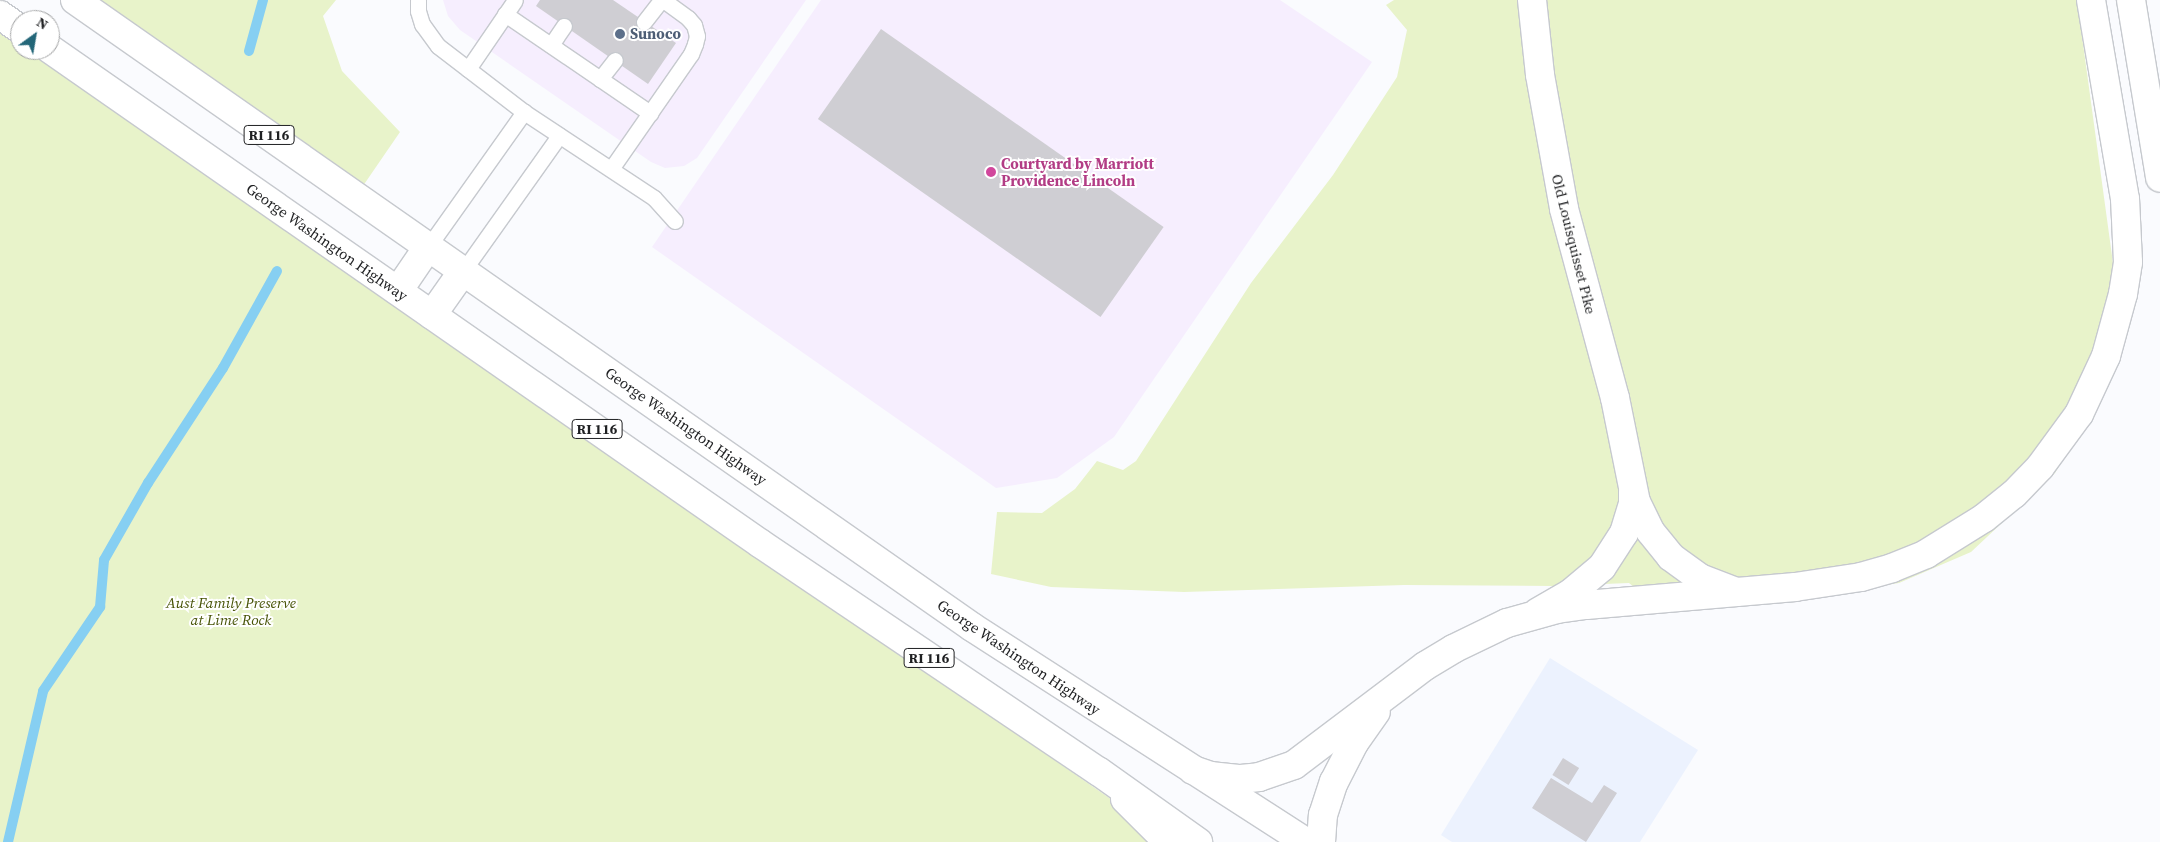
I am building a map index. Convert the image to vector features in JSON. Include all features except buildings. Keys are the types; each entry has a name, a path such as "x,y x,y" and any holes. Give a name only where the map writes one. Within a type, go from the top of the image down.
{"main road":[{"name":"George Washington Highway","path":"75,0 972,627 1305,842"},
{"name":"Old Louisquisset Pike","path":"1532,0 1540,76 1562,200 1615,398 1633,485"},
{"path":"1193,770 1210,776 1241,779 1278,772 1310,754 1397,686 1453,649 1507,623 1586,605 1826,583 1861,577 1892,568 1926,554 1984,518 2014,494 2062,440 2093,386 2109,348 2123,294 2128,262 2125,199 2091,0"},
{"path":"2131,0 2160,178"},
{"name":"George Washington Highway","path":"60,57 841,598 1098,771 1198,842"},
{"path":"398,291 428,247"},
{"path":"432,315 463,271"},
{"path":"1633,485 1642,516 1660,545 1671,557 1700,578 1736,592"},
{"path":"1532,616 1571,593 1606,562 1624,533 1632,503 1633,485"},
{"path":"1321,842 1325,808 1343,762 1366,725 1397,686"},
{"path":"1098,771 1168,842"}],"lane":[{"path":"418,0 418,11 429,37 524,112 654,198 675,222"},
{"path":"468,69 515,0"},
{"path":"611,169 691,54 696,36 694,25 688,18 662,0 644,22"},
{"path":"505,14 650,113"},
{"path":"551,45 564,26"},
{"path":"600,79 615,60"},
{"path":"428,247 524,112"},
{"path":"463,271 559,136"}],"shaded area":[{"path":"443,0 806,0 697,158 684,166 665,168 651,162 460,30 448,16"},
{"path":"821,0 1280,0 1372,62 1114,437 1057,478 996,488 652,247"},
{"path":"1550,658 1698,750 1640,842 1452,842 1441,835"}],"green space":[{"path":"63,0 336,0 323,16 342,71 400,132 354,199"},
{"path":"1394,0 2077,0 2116,285 2097,403 2055,473 1971,552 1899,583 1754,605 1674,608 1666,613 1629,583 1555,586 1404,585 1184,592 1051,587 991,574 997,512 1042,513 1075,489 1097,461 1123,470 1136,461 1251,283 1333,175 1397,77 1407,30 1386,5"},
{"name":"Aust Family Preserve at Lime Rock","path":"0,30 10,37 10,60 43,60 1144,822 1167,842 0,842"}],"waterway":[{"path":"249,51 263,0"},
{"path":"8,842 43,691 100,607 104,560 148,483 223,368 277,271"}],"place":[{"name":"Sunoco","path":"620,34"},
{"name":"Courtyard by Marriott Providence Lincoln","path":"991,172"}]}
